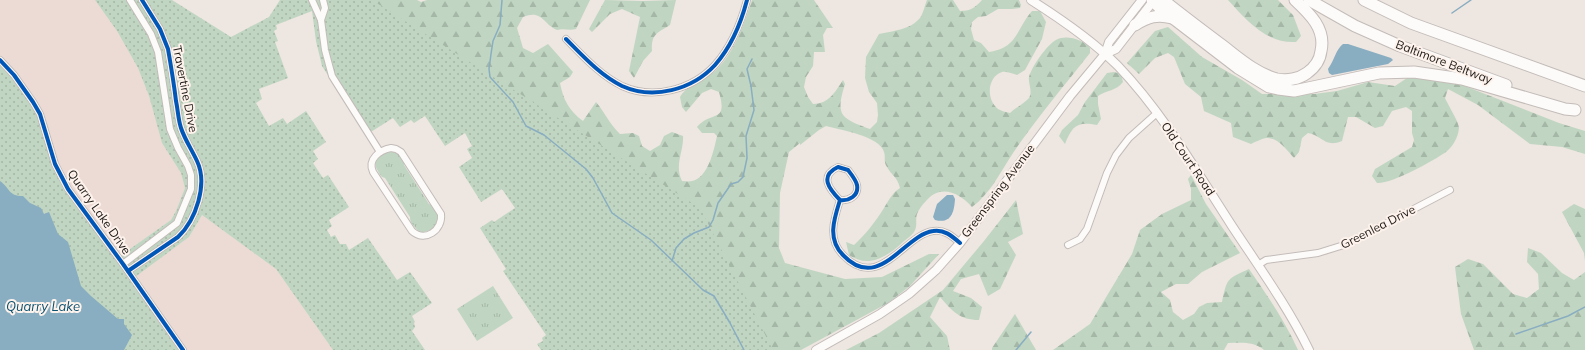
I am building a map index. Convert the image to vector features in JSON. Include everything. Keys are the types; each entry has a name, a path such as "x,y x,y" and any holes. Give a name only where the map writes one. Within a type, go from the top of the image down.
{"highway":[{"path":"1153,0 1187,19 1255,69 1279,79 1296,78 1303,75 1315,66 1321,53 1321,32 1319,27 1295,0"},
{"path":"1153,0 1173,18 1238,68 1263,83 1278,89 1294,91 1379,73 1414,72 1462,80 1580,112"},
{"path":"1174,0 1187,19"},
{"name":"Baltimore Beltway","path":"1309,0 1355,26 1400,46 1580,112"},
{"name":"Baltimore Beltway","path":"1364,0 1411,23 1585,86"},
{"path":"1135,25 1144,19 1155,16 1173,18"}],"main road":[{"name":"Old Court Road","path":"1031,0 1071,27 1105,54 1130,79 1157,113 1258,265 1294,321 1309,350"},
{"name":"Greenspring Avenue","path":"816,350 867,322 895,304 936,270 960,243 1059,109 1105,54 1109,42 1153,0"},
{"name":"Greenspring Avenue","path":"1105,54 1116,49 1153,0"}],"street":[{"name":"Travertine Drive","path":"123,264 177,224 191,189 191,175 188,166 170,129 156,43 130,0"},
{"name":"Travertine Drive","path":"128,272 186,230 201,191 201,173 197,161 187,144 180,126 168,49 165,39 142,0"},
{"path":"312,0 321,20 325,50 332,76 380,152"},
{"path":"321,20 325,8 323,0"},
{"path":"566,39 603,74 623,86 644,92 671,90 686,85 714,65 729,44 747,0"},
{"name":"Quarry Lake Drive","path":"0,60 18,80 40,114 55,164 61,178 183,350"},
{"path":"1068,245 1080,239 1088,229 1107,173 1116,155 1129,138 1157,113"},
{"path":"391,148 400,152 441,214 440,224 437,230 430,235 420,236 412,231 371,169 372,160 380,152 391,148"},
{"path":"838,167 848,170 857,184 856,193 853,196 840,200 835,195 826,180 830,171 838,167"},
{"name":"Greenlea Drive","path":"1258,265 1266,260 1326,252 1340,247 1450,190"},
{"path":"840,200 833,229 834,241 842,254 848,260 862,266 875,266 882,264 917,239 933,231 940,231 951,235 960,243"},
{"path":"181,216 190,220"}],"shaded area":[{"path":"0,0 95,0 117,31 138,68 149,96 162,143 181,173 185,188 171,220 120,256 70,187 58,164 42,112 36,100 10,66 0,56"},
{"path":"202,215 276,269 333,350 186,350 134,276 189,237"}],"green space":[{"path":"95,0 172,0 231,37 269,17 280,0 372,0 700,208 773,350 541,350 537,344 543,341 542,338 546,335 503,271 506,269 480,228 492,220 494,222 515,208 502,189 481,202 459,167 472,158 467,149 472,146 465,133 445,146 425,116 414,123 411,120 400,127 393,118 366,135 322,66 316,41 312,11 276,25 277,29 274,31 278,41 275,42 288,78 259,89 262,99 256,103 269,126 283,118 287,124 306,111 326,142 313,151 318,159 313,163 323,178 328,175 349,207 329,220 332,226 327,230 331,237 335,235 340,244 346,244 349,250 368,238 397,280 410,272 432,303 412,316 415,322 415,327 412,331 425,350 333,350 276,269 202,215 189,237 135,277 186,350 0,350 0,56 15,71 40,107 48,126 58,165 64,177 79,201 120,256 171,220 185,188 181,173 162,143 149,96 138,68 117,31"},
{"path":"361,0 417,0 421,2 427,0 590,0 576,29 557,30 538,16 529,15 523,17 517,28 523,48 533,53 548,44 573,72 570,77 560,83 570,109 583,121 596,102 620,134 633,133 639,136 642,146 650,151 660,145 664,136 672,132 683,136 679,164 682,181 692,181 698,179 709,163 717,136 714,133 702,133 697,127 720,113 721,102 719,92 711,89 702,93 686,112 682,107 680,97 691,86 715,71 728,56 742,29 752,0 814,0 833,28 827,28 823,35 825,52 814,52 813,66 806,77 804,87 808,97 813,104 823,102 831,96 843,80 845,84 842,95 841,109 843,114 852,122 870,129 877,122 878,115 877,103 869,92 865,78 866,57 879,34 906,28 916,22 923,12 927,0 953,0 960,11 972,8 982,0 1019,0 1021,5 1020,8 998,9 986,16 978,17 972,22 971,29 974,40 981,43 989,52 999,50 1011,42 1032,11 1040,11 1046,22 1042,39 1025,70 1017,75 1002,72 993,79 991,84 991,100 998,109 1002,111 1010,113 1029,98 1031,93 1029,77 1031,72 1044,51 1056,40 1060,38 1070,38 1079,40 1090,48 1090,53 1031,128 995,182 978,202 972,207 961,197 943,191 931,196 923,204 916,216 916,228 913,233 891,252 878,259 864,261 856,259 849,255 846,242 854,245 858,241 874,223 893,194 900,188 896,178 886,165 884,152 881,146 859,134 826,126 789,152 780,193 779,248 785,263 845,279 882,277 929,254 939,254 910,286 888,303 801,350 565,350 560,225"},
{"path":"605,0 676,0 670,25 658,32 654,37 652,51 643,61 634,78 629,71 640,17 622,9 610,14 592,32 589,29"},
{"path":"1228,0 1278,0 1293,15 1301,36 1296,42 1285,42 1266,35 1250,23"},
{"path":"1168,27 1202,57 1242,80 1262,94 1314,94 1337,91 1368,82 1395,86 1407,78 1452,81 1559,123 1585,131 1585,154 1562,147 1530,144 1478,105 1448,89 1445,98 1459,125 1458,135 1455,142 1446,152 1432,161 1402,176 1377,183 1372,176 1375,169 1412,147 1414,140 1412,133 1412,111 1406,107 1392,111 1383,126 1375,128 1356,117 1348,117 1342,141 1336,143 1328,142 1308,133 1302,138 1299,152 1294,158 1282,145 1270,138 1266,138 1251,144 1233,137 1231,123 1204,111 1201,97 1185,84 1174,57 1168,53 1155,58 1139,74 1127,63 1155,31"},
{"path":"1114,72 1121,74 1123,82 1114,89 1098,96 1101,119 1097,125 1085,124 1076,126 1070,133 1065,144 1059,136 1062,130 1078,115 1085,102 1107,73"},
{"path":"394,151 400,155 405,162 404,165 429,204 433,206 438,215 436,226 428,231 422,232 416,229 385,178 381,176 376,167 379,157"},
{"path":"1191,175 1206,204 1240,253 1202,272 1188,284 1176,284 1161,292 1170,300 1173,312 1183,320 1194,314 1199,307 1207,303 1222,302 1225,288 1229,280 1249,269 1282,318 1298,350 1264,350 1256,345 1247,343 1228,343 1224,350 1053,350 1090,324 1132,254 1140,230 1162,214 1191,200 1191,189 1188,179"},
{"path":"1016,200 1023,234 1008,242 1016,255 1000,289 988,296 979,274 961,279 953,291 971,298 982,307 979,320 972,320 957,314 940,297 930,317 947,336 950,350 846,350 879,333 943,290"},
{"path":"1574,204 1585,209 1585,261 1584,253 1562,212"},
{"path":"1528,248 1541,253 1562,273 1574,280 1585,272 1585,350 1474,350 1461,314 1455,267 1468,259 1483,264 1513,294 1527,298 1539,289 1538,274 1527,262"},
{"path":"493,286 513,318 477,341 457,309"},
{"path":"1015,314 1036,350 992,350 992,348"}],"water":[{"path":"1343,44 1348,44 1391,58 1393,60 1388,64 1332,75 1329,73 1328,69"},
{"name":"Quarry Lake","path":"0,181 14,195 23,196 30,203 41,208 44,214 49,212 58,234 68,242 81,286 118,319 124,319 124,324 132,335 124,350 0,350"},
{"path":"947,195 953,195 955,199 954,209 951,216 945,220 935,220 933,217 937,204"}],"waterway":[{"path":"502,0 500,25 493,41 489,69 490,77 513,102 526,126 544,135 586,169 593,178 612,213 651,240 703,290 714,296 744,350"},
{"path":"1452,13 1471,0"},
{"path":"672,261 676,248 684,239 709,227 713,220 718,203 731,184 738,182 743,177 747,158 746,136 754,110 747,69 752,59"},
{"path":"1516,334 1568,316 1585,307"},
{"path":"1016,350 1031,332"}],"cycle path":[{"path":"128,271 178,237 195,212 201,191 200,170 197,161 184,137 180,125 168,49 160,29 142,0"},
{"path":"566,39 599,71 622,86 646,92 672,90 695,81 706,74 715,65 734,35 742,17 747,0"},
{"path":"0,60 14,75 40,114 55,164 68,189 183,350"},
{"path":"840,200 832,191 827,178 829,174 838,167 848,170 856,181 857,189 855,195 850,199 840,200 834,222 833,236 838,249 856,265 868,268 880,265 891,259 922,235 933,231 944,232 960,243"}]}
